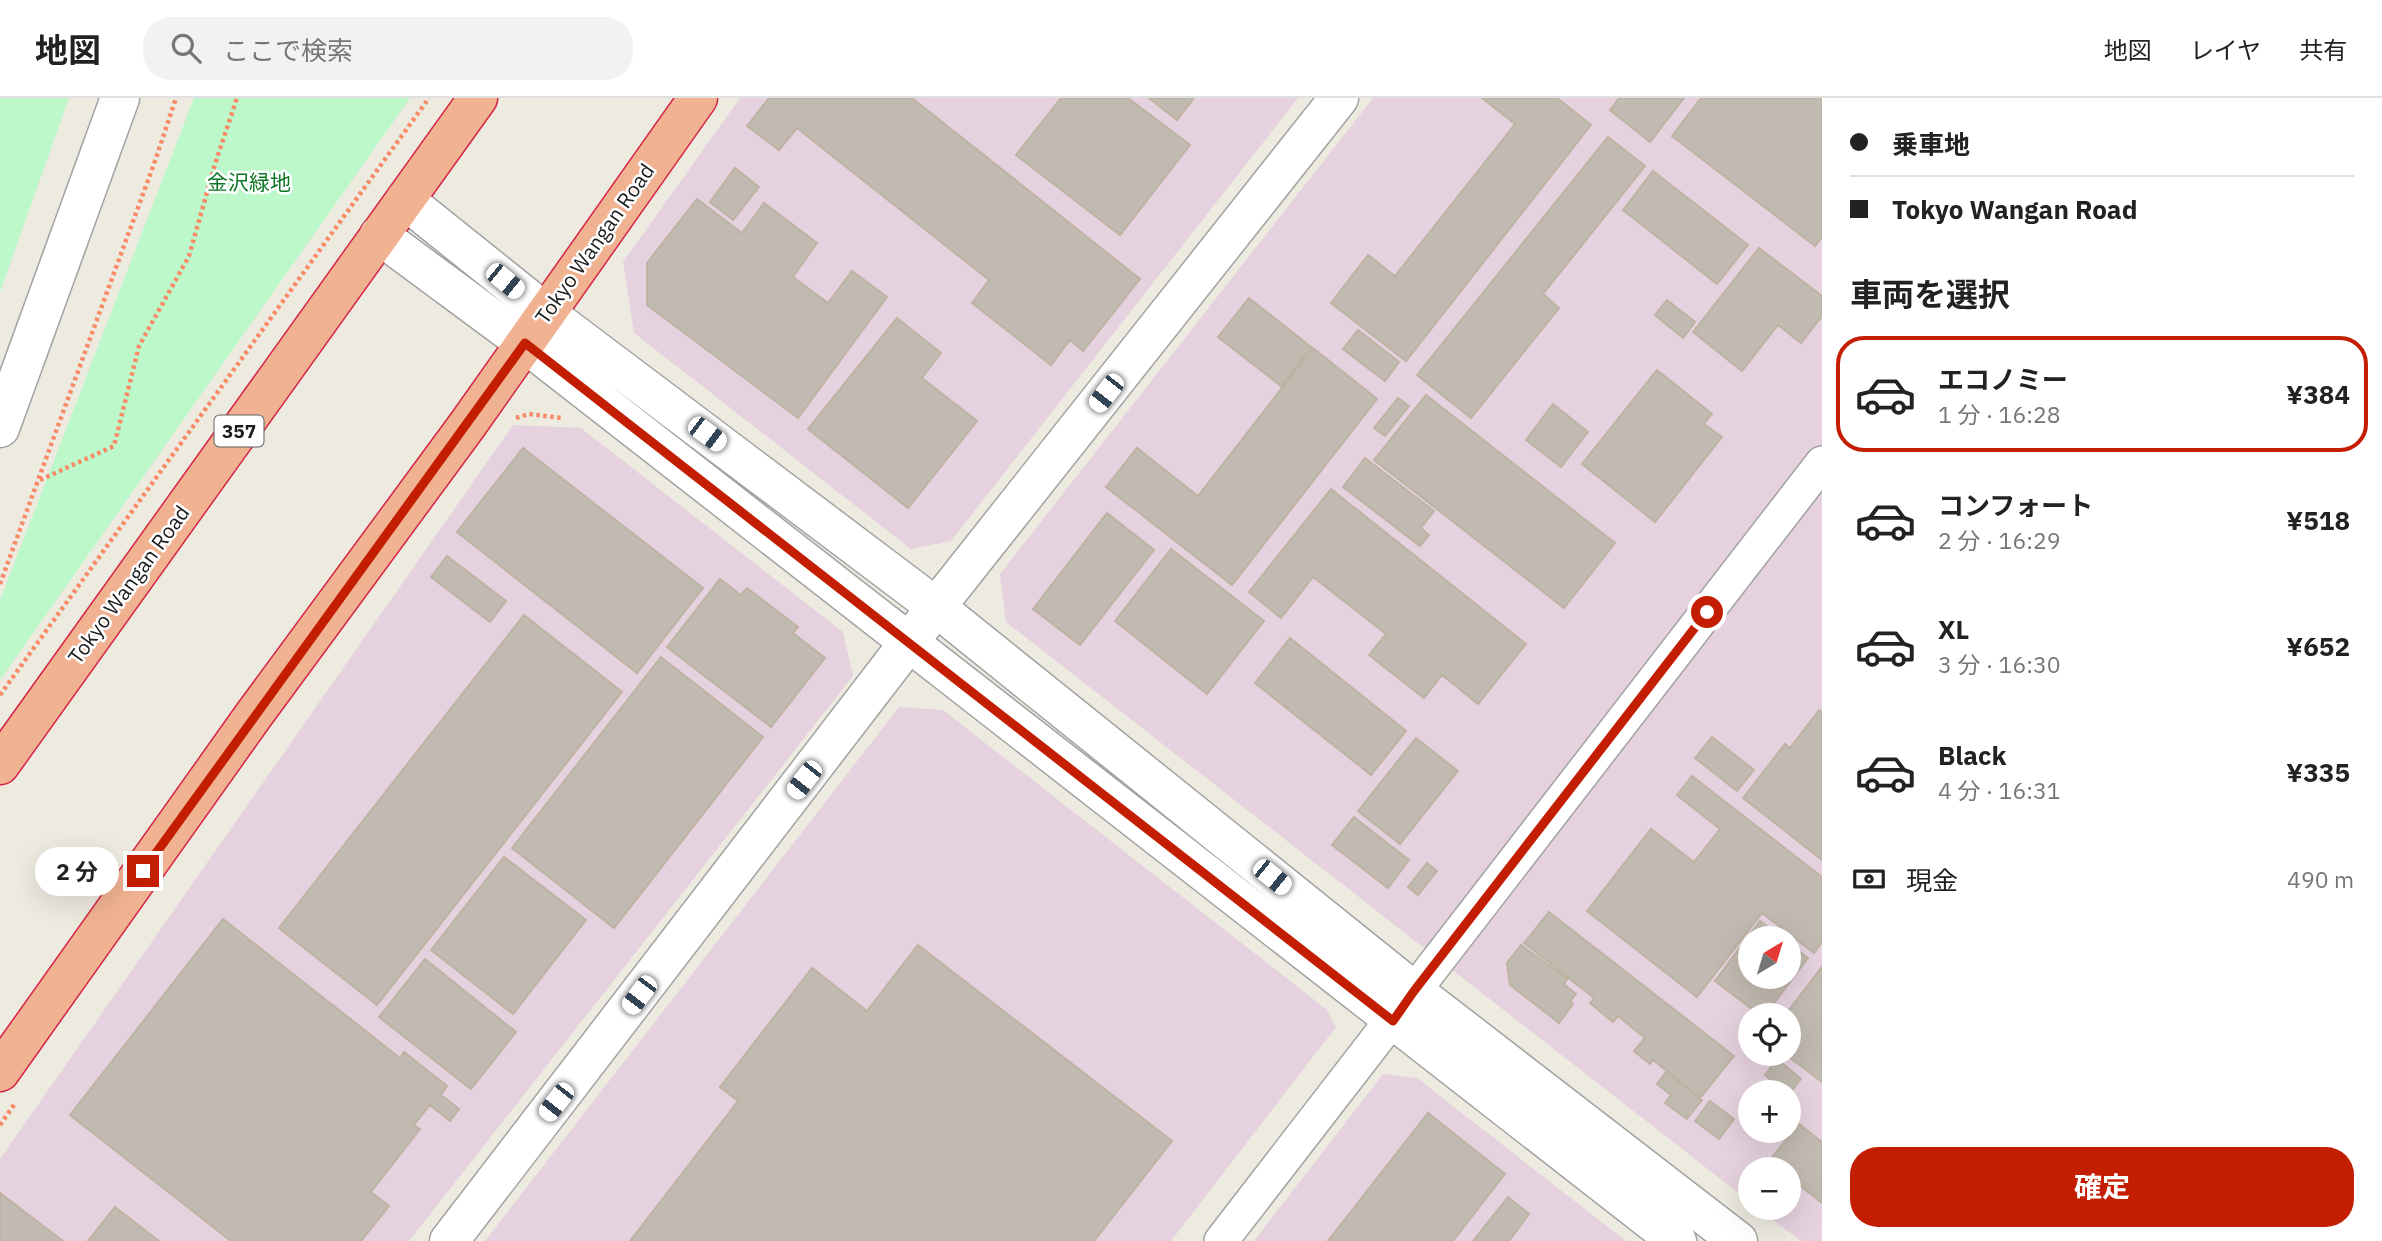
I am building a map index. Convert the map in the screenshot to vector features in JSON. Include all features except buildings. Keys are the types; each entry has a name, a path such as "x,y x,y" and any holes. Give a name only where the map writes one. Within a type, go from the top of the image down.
{"highway":[{"name":"Tokyo Wangan Road","path":"0,765 478,98"},
{"name":"Tokyo Wangan Road","path":"0,1072 253,716 468,424 698,98"}],"street":[{"path":"0,428 120,98"},
{"path":"449,1241 936,607 1339,98"},
{"path":"405,200 535,328 909,644 1404,1006 1738,1241"},
{"path":"380,234 535,328 936,607 1677,1241"},
{"path":"1221,1241 1822,463"}],"path":[{"path":"0,584 176,98"},
{"path":"39,481 114,446 139,346 189,256 237,98"},
{"path":"0,695 429,98"}],"shaded area":[{"path":"740,98 1298,98 951,541 911,549 634,333 623,262"},
{"path":"1373,98 1822,98 1822,1241 1801,1241 1773,1220 1801,1220 1801,1157 1738,1157 1738,1193 1006,622 1000,574"},
{"path":"513,425 581,428 843,632 853,676 409,1241 0,1241 0,1159"},
{"path":"899,707 943,710 1326,1009 1336,1027 1171,1241 485,1241"},
{"path":"1383,1074 1417,1078 1626,1241 1254,1241"}],"green space":[{"path":"0,98 69,98 0,292"},
{"name":"金沢緑地","path":"194,98 410,98 0,680 0,600"}],"route":[{"path":"143,871 525,343 1393,1021 1707,612"}]}
